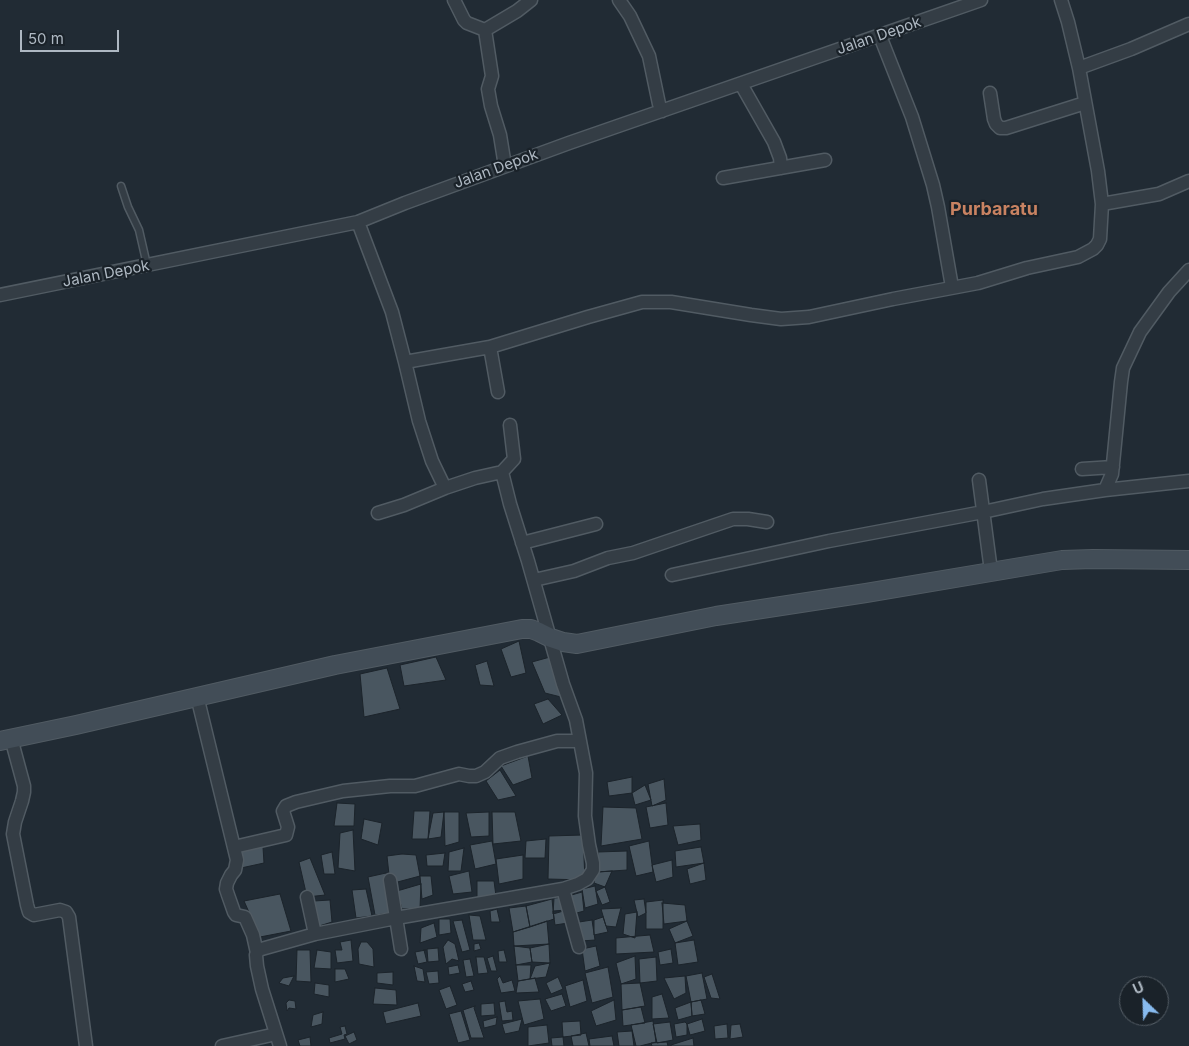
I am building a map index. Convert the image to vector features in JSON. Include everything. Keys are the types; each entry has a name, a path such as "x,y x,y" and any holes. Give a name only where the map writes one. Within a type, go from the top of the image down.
{"street":[{"path":"454,0 467,23 485,30"},
{"path":"485,30 532,0"},
{"path":"619,0 630,16 649,56 657,97 662,111"},
{"name":"Jalan Depok","path":"0,295 358,222 505,166 981,0"},
{"path":"405,362 490,347 642,302 671,302 781,318 809,317 978,283 1027,268 1078,257 1093,249 1100,239 1102,204 1098,171 1079,68 1061,0"},
{"path":"1079,68 1131,49 1189,24"},
{"path":"485,30 492,76 488,89 500,135 505,166"},
{"path":"880,36 912,118 933,185 952,287"},
{"path":"741,84 774,142 780,158 781,168"},
{"path":"990,93 994,119 1000,128 1006,128 1085,103"},
{"path":"723,178 825,160"},
{"path":"1102,204 1159,194 1189,181"},
{"path":"358,222 392,312 419,421 428,449 445,488"},
{"path":"1105,490 1112,477 1108,467 1123,368 1140,332 1189,270"},
{"path":"490,347 498,392"},
{"path":"378,513 475,478 502,472 514,462 510,425"},
{"path":"1082,469 1108,467"},
{"path":"257,953 261,949 315,934 563,889 587,879 592,870 593,863 585,816 586,773 576,720 563,684 502,472"},
{"path":"979,480 991,571"},
{"path":"672,575 982,507 1105,490 1189,481"},
{"path":"534,580 574,572 608,558 633,552 734,519 767,522"},
{"path":"522,543 596,524"},
{"path":"86,1046 68,914 60,910 34,915 30,912 27,905 13,834 24,786 6,740 335,665 522,629 530,629 550,638 577,644 716,616 866,593 1043,562 1075,559 1189,560"},
{"path":"197,696 237,860 237,865 227,882 226,889 234,912 236,915 245,917 252,935 257,953 257,966 262,989 278,1040 222,1046"},
{"path":"234,847 286,835 288,827 283,810 286,806 296,802 344,791 390,786 415,786 459,774 476,776 485,772 500,758 516,752 557,741 579,741"},
{"path":"390,880 401,948"},
{"path":"563,889 579,947"},
{"path":"307,897 315,934"}],"lane":[{"path":"121,186 139,230 147,266"}],"building":[{"path":"519,641 526,673 511,677 501,649"},
{"path":"436,657 446,680 404,686 400,665"},
{"path":"550,657 561,697 545,693 532,662"},
{"path":"487,661 494,686 480,685 475,665"},
{"path":"387,668 400,709 364,717 360,674"},
{"path":"548,699 562,715 543,724 534,704"},
{"path":"528,756 532,778 513,785 501,766"},
{"path":"500,770 516,796 498,800 486,781"},
{"path":"632,777 632,793 609,796 607,782"},
{"path":"664,779 666,800 652,806 648,784"},
{"path":"645,785 651,800 635,805 632,793"},
{"path":"337,803 355,804 354,826 334,826"},
{"path":"666,803 668,825 650,828 646,807"},
{"path":"603,807 636,808 642,839 601,846"},
{"path":"414,811 430,811 428,839 412,839"},
{"path":"444,812 441,837 428,839 433,813"},
{"path":"444,812 459,812 459,842 445,846"},
{"path":"489,812 489,836 471,837 466,813"},
{"path":"492,812 515,812 521,841 493,844"},
{"path":"364,819 382,823 378,845 361,839"},
{"path":"700,824 701,840 678,845 673,826"},
{"path":"353,830 355,871 338,868 340,833"},
{"path":"583,835 585,880 548,879 549,836"},
{"path":"546,839 545,858 525,858 526,841"},
{"path":"492,841 496,864 475,869 470,845"},
{"path":"649,841 653,872 636,876 629,846"},
{"path":"263,847 264,863 241,868 239,850"},
{"path":"701,847 704,863 676,867 675,851"},
{"path":"464,848 461,871 448,871 449,852"},
{"path":"627,851 627,870 598,872 598,852"},
{"path":"332,852 335,874 324,874 321,855"},
{"path":"445,853 443,866 427,866 426,855"},
{"path":"416,855 420,876 390,884 387,856"},
{"path":"523,855 523,879 499,884 496,859"},
{"path":"310,858 325,895 307,897 299,862"},
{"path":"672,860 673,877 656,882 652,865"},
{"path":"704,863 706,880 690,884 687,869"},
{"path":"469,871 472,892 453,894 449,876"},
{"path":"612,871 605,887 594,883 596,872"},
{"path":"386,873 391,913 375,915 368,877"},
{"path":"420,876 431,876 433,895 422,899"},
{"path":"477,881 494,881 496,896 477,898"},
{"path":"421,884 420,908 402,909 397,891"},
{"path":"595,886 598,904 585,908 582,889"},
{"path":"605,887 610,902 602,905 596,891"},
{"path":"366,889 372,916 356,918 352,890"},
{"path":"582,892 584,911 573,914 568,896"},
{"path":"280,894 291,931 260,937 244,901"},
{"path":"566,897 567,910 553,914 554,898"},
{"path":"552,899 554,919 530,927 526,906"},
{"path":"644,899 646,913 638,917 634,900"},
{"path":"330,900 332,922 316,927 314,901"},
{"path":"663,900 663,929 646,929 646,902"},
{"path":"662,903 685,905 687,921 664,924"},
{"path":"526,906 530,927 513,932 509,908"},
{"path":"621,908 616,927 606,926 601,909"},
{"path":"497,909 500,922 491,922 490,911"},
{"path":"567,910 568,923 555,925 553,911"},
{"path":"637,912 635,938 623,934 625,914"},
{"path":"469,915 480,916 486,940 473,940"},
{"path":"603,917 608,932 594,935 594,920"},
{"path":"439,919 450,919 451,933 439,935"},
{"path":"462,920 470,950 462,952 453,921"},
{"path":"592,920 595,940 581,941 579,922"},
{"path":"547,921 549,944 514,946 513,932"},
{"path":"687,921 693,936 675,943 669,929"},
{"path":"434,923 437,937 420,943 421,928"},
{"path":"650,935 654,952 616,954 616,938"},
{"path":"351,940 353,961 337,963 335,950 342,950 340,942"},
{"path":"448,940 455,944 459,961 452,959 446,964 443,947"},
{"path":"694,940 698,962 678,965 675,943"},
{"path":"361,942 367,942 373,949 374,967 359,964 358,949"},
{"path":"479,943 481,949 474,951 474,944"},
{"path":"549,944 550,963 532,962 530,948"},
{"path":"514,946 530,948 532,962 516,965"},
{"path":"596,946 600,966 585,971 582,949"},
{"path":"438,948 439,961 428,962 427,949"},
{"path":"671,949 673,963 660,965 658,952"},
{"path":"297,950 310,950 311,982 296,981"},
{"path":"317,950 331,952 331,969 314,968"},
{"path":"424,950 427,962 418,964 415,952"},
{"path":"504,950 507,962 499,962 498,951"},
{"path":"493,956 497,971 491,971 487,958"},
{"path":"635,956 636,979 621,984 616,963"},
{"path":"476,957 484,957 488,973 478,974"},
{"path":"656,957 657,981 640,983 639,959"},
{"path":"470,959 474,976 466,977 463,960"},
{"path":"550,963 546,977 530,979 535,966"},
{"path":"458,965 460,973 449,975 448,967"},
{"path":"516,965 531,965 530,979 518,981"},
{"path":"414,966 423,969 425,982 417,981"},
{"path":"608,967 613,997 592,1003 585,973"},
{"path":"335,969 345,969 349,979 335,982"},
{"path":"438,971 439,983 429,984 426,972"},
{"path":"393,972 393,985 377,983 377,973"},
{"path":"702,973 707,999 691,1002 686,976"},
{"path":"712,974 720,999 711,998 704,977"},
{"path":"294,976 289,986 279,983 283,978"},
{"path":"500,976 503,983 512,980 515,991 501,993 497,979"},
{"path":"685,976 686,993 674,999 664,978"},
{"path":"558,977 563,989 551,994 546,983"},
{"path":"535,978 539,992 516,993 518,981"},
{"path":"583,980 587,1001 570,1007 565,986"},
{"path":"471,981 474,990 465,992 462,984"},
{"path":"315,983 329,985 329,997 314,994"},
{"path":"640,983 645,1006 622,1010 621,984"},
{"path":"450,986 457,1005 446,1009 439,990"},
{"path":"375,988 396,990 397,1005 373,1004"},
{"path":"562,994 566,1006 551,1011 545,999"},
{"path":"662,994 669,1018 652,1019 652,997"},
{"path":"540,999 544,1019 524,1025 518,1001"},
{"path":"289,1000 295,1001 296,1009 289,1008 287,1011 286,1003"},
{"path":"614,1000 616,1020 596,1026 591,1011"},
{"path":"701,1000 705,1014 692,1016 691,1002"},
{"path":"505,1001 507,1012 512,1011 513,1020 502,1021 499,1002"},
{"path":"691,1002 692,1016 678,1020 675,1008"},
{"path":"418,1003 421,1016 386,1024 383,1012"},
{"path":"494,1003 495,1015 481,1016 481,1004"},
{"path":"475,1006 474,1008 484,1038 471,1038 463,1010"},
{"path":"641,1007 645,1023 623,1026 622,1010"},
{"path":"461,1011 470,1040 458,1043 449,1014"},
{"path":"323,1012 322,1024 311,1027 313,1015"},
{"path":"497,1017 496,1025 484,1028 483,1021"},
{"path":"522,1019 519,1031 505,1034 502,1024"},
{"path":"702,1019 705,1031 690,1035 687,1024"},
{"path":"580,1021 581,1035 563,1037 562,1022"},
{"path":"653,1021 656,1042 636,1046 631,1025"},
{"path":"670,1022 673,1040 657,1043 653,1024"},
{"path":"685,1022 687,1024 687,1035 676,1037 674,1024"},
{"path":"727,1024 728,1038 715,1039 714,1026"},
{"path":"740,1024 743,1037 730,1039 731,1025"},
{"path":"547,1025 549,1043 528,1046 528,1027"},
{"path":"345,1026 347,1034 344,1035 345,1039 330,1043 329,1038 342,1034 340,1027"},
{"path":"632,1031 634,1046 619,1046 617,1032"},
{"path":"354,1032 357,1040 349,1044 345,1036"},
{"path":"586,1033 589,1046 573,1046 571,1036"},
{"path":"612,1036 614,1046 590,1046 589,1039"},
{"path":"310,1037 311,1046 300,1046 298,1040"},
{"path":"563,1037 564,1046 552,1046 551,1038"},
{"path":"693,1038 694,1046 671,1046 671,1045"},
{"path":"667,1042 668,1046 652,1046 651,1043"}],"district":[{"name":"Purbaratu","path":"994,210"}]}
